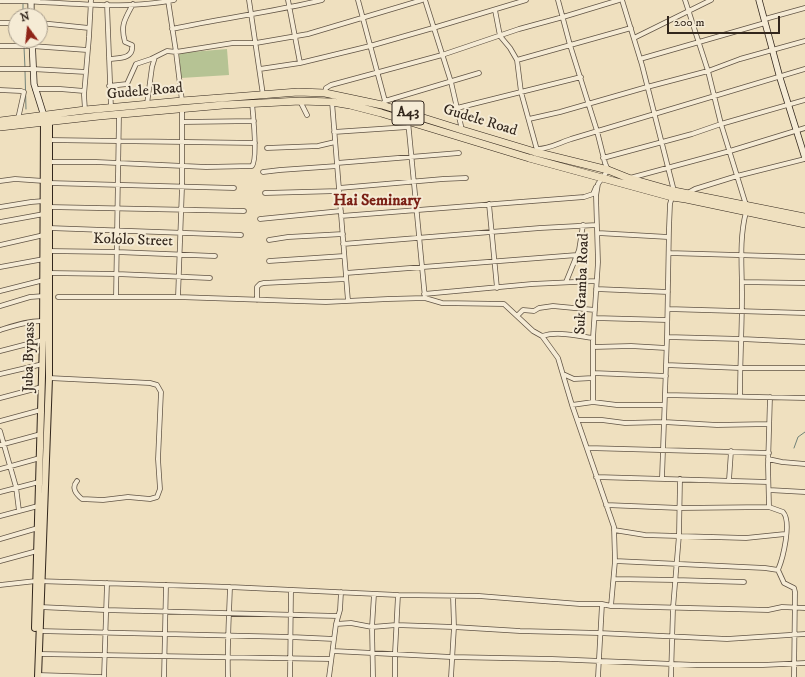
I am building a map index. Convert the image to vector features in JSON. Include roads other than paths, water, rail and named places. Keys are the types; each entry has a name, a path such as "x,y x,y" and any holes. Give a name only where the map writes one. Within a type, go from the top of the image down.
{"highway":[{"name":"Gudele Road","path":"0,127 46,120 119,114 182,105 268,97 298,92 325,93 384,103 463,134 600,181 673,194 686,194 805,224"},
{"name":"Gudele Road","path":"0,121 18,119 46,120 85,110 147,105 252,103 268,97 300,101 332,102 367,109 408,124 536,150 608,170 686,199 805,217"}],"main road":[{"path":"759,0 780,78 805,158"},
{"name":"Juba Bypass","path":"32,48 32,69 35,89 46,120 49,140 49,162 44,201 44,321 37,551 40,607 37,676"},
{"name":"Juba Bypass","path":"37,676 39,581 49,378 49,207 46,120"}],"street":[{"path":"0,2 31,1 133,4 174,0"},
{"path":"249,0 250,14 260,69 268,97"},
{"path":"288,0 300,63"},
{"path":"172,29 290,8 322,0"},
{"path":"358,0 378,72 384,103 479,73"},
{"path":"109,86 127,84 134,66 138,62 155,57 166,51 176,52 233,44 256,43 294,36 363,18 422,0"},
{"path":"425,0 451,82 463,134"},
{"path":"260,69 300,63 370,46 526,0"},
{"path":"558,0 570,45 597,131 605,165 608,170"},
{"path":"325,93 326,88 329,86 442,55 519,29 619,0"},
{"path":"622,0 640,59 669,168 673,194 670,204 668,237 668,309 662,478"},
{"path":"685,0 708,71 721,124 746,208 742,234 741,255 742,339 740,396"},
{"path":"634,38 711,0"},
{"path":"168,1 176,52 183,122 178,297"},
{"path":"85,110 84,91 90,28 90,2"},
{"path":"107,4 111,108"},
{"path":"109,59 129,56 133,49 132,46 125,42 122,29 124,19 133,4"},
{"path":"640,59 805,8"},
{"path":"496,10 500,36 510,48 517,60 521,92 536,150 546,149 557,143 780,78 805,69"},
{"path":"48,24 90,28"},
{"path":"517,60 631,28"},
{"path":"529,119 560,112 708,71 772,49 805,41"},
{"path":"48,45 87,50"},
{"path":"147,105 152,67 155,57"},
{"path":"0,69 86,72"},
{"path":"457,108 581,77"},
{"path":"35,89 84,91"},
{"path":"0,90 24,92 18,119"},
{"path":"603,158 692,134 721,124 805,100"},
{"path":"300,101 307,115"},
{"path":"332,102 348,301"},
{"path":"49,162 119,163 206,167 252,166 254,163 255,143 252,103"},
{"path":"116,297 119,114"},
{"path":"183,122 254,121"},
{"path":"334,132 408,124 424,296"},
{"path":"628,178 730,151 805,128"},
{"path":"49,140 255,143"},
{"path":"267,148 318,146 335,142"},
{"path":"263,172 459,153"},
{"path":"686,194 695,189 737,176 805,158"},
{"name":"Suk Gamba Road","path":"593,402 593,338 598,262 596,196 600,181 608,170"},
{"path":"265,193 339,190 466,178"},
{"path":"0,181 15,179 118,185 234,188"},
{"path":"260,219 584,197 593,194 600,181"},
{"path":"0,208 44,201"},
{"path":"489,204 497,288"},
{"path":"49,207 244,211"},
{"path":"0,222 44,214"},
{"path":"566,282 579,250 582,225"},
{"path":"343,244 597,225"},
{"path":"49,228 241,235"},
{"path":"598,233 668,237"},
{"path":"270,240 288,237 343,234"},
{"path":"0,245 44,235"},
{"name":"Kololo Street","path":"49,251 215,256"},
{"path":"669,253 805,257"},
{"path":"346,273 576,255"},
{"path":"269,261 344,256"},
{"path":"0,268 44,259"},
{"path":"49,273 210,278"},
{"path":"257,300 257,287 264,283 346,279"},
{"path":"0,291 44,280"},
{"path":"58,297 178,297 326,302 388,299 566,282 596,281"},
{"path":"742,282 805,283"},
{"path":"596,289 668,292"},
{"path":"0,306 30,297 44,296"},
{"path":"424,296 442,303 502,304 533,331 542,336 556,354 564,374 572,405 588,448 614,530 615,561 611,606"},
{"path":"517,316 523,310 534,311 539,308 553,306 595,310"},
{"path":"668,309 805,313"},
{"path":"595,318 667,320"},
{"path":"0,330 29,322 44,321"},
{"path":"542,336 549,333 593,338"},
{"path":"667,337 805,342"},
{"path":"0,351 43,340"},
{"path":"593,347 631,346 666,348"},
{"path":"0,374 43,364"},
{"path":"666,365 740,368 805,368"},
{"path":"564,374 574,379 593,376 666,376"},
{"path":"49,378 150,383 157,385 159,388 161,400 158,459 160,484 159,494 157,497 150,499 128,497 103,500 82,499 75,490 75,485 78,481"},
{"path":"0,398 42,387"},
{"path":"665,395 805,398"},
{"path":"769,507 768,459 770,397"},
{"path":"572,405 593,402 617,405 664,405"},
{"path":"0,421 41,410"},
{"path":"578,420 602,420 625,423 664,422 717,425 769,424"},
{"path":"0,431 2,445 11,466 16,487 19,511"},
{"path":"2,445 41,434"},
{"path":"588,448 769,453"},
{"path":"729,480 731,451"},
{"path":"0,469 40,458"},
{"path":"768,459 805,464"},
{"path":"596,477 768,482"},
{"path":"671,677 673,608 679,535 680,479"},
{"path":"0,492 39,482"},
{"path":"769,490 805,492"},
{"path":"606,505 680,508 769,507 777,509 785,514 786,534 784,552 778,570 784,583 794,588 794,677"},
{"path":"0,516 38,506"},
{"path":"0,539 38,528"},
{"path":"614,530 645,534 746,538 786,534"},
{"path":"0,561 37,551"},
{"path":"615,561 676,563 778,570"},
{"path":"614,579 744,582"},
{"path":"0,585 39,581 505,598 580,604 602,604 611,606 768,610 782,607 805,608"},
{"path":"37,676 103,677 107,583"},
{"path":"164,677 166,585"},
{"path":"228,677 227,657 230,587"},
{"path":"290,677 291,590"},
{"path":"329,677 341,592"},
{"path":"373,677 372,627 374,594"},
{"path":"396,677 395,653 398,595"},
{"path":"451,677 454,626 453,596"},
{"path":"598,677 599,633 602,604"},
{"path":"40,607 229,614 338,616"},
{"path":"336,624 351,623 372,627 396,625 454,626 520,631 727,639 805,634"},
{"path":"39,631 334,639"},
{"path":"332,650 451,657 598,661 671,665 762,665 805,663"},
{"path":"38,654 227,657 291,660 331,659"}],"waterway":[{"path":"23,3 23,8"},
{"path":"24,48 25,68"},
{"path":"25,71 26,109"},
{"path":"794,448 798,437 805,432"}],"district":[{"name":"Hai Seminary","path":"377,202"}]}
